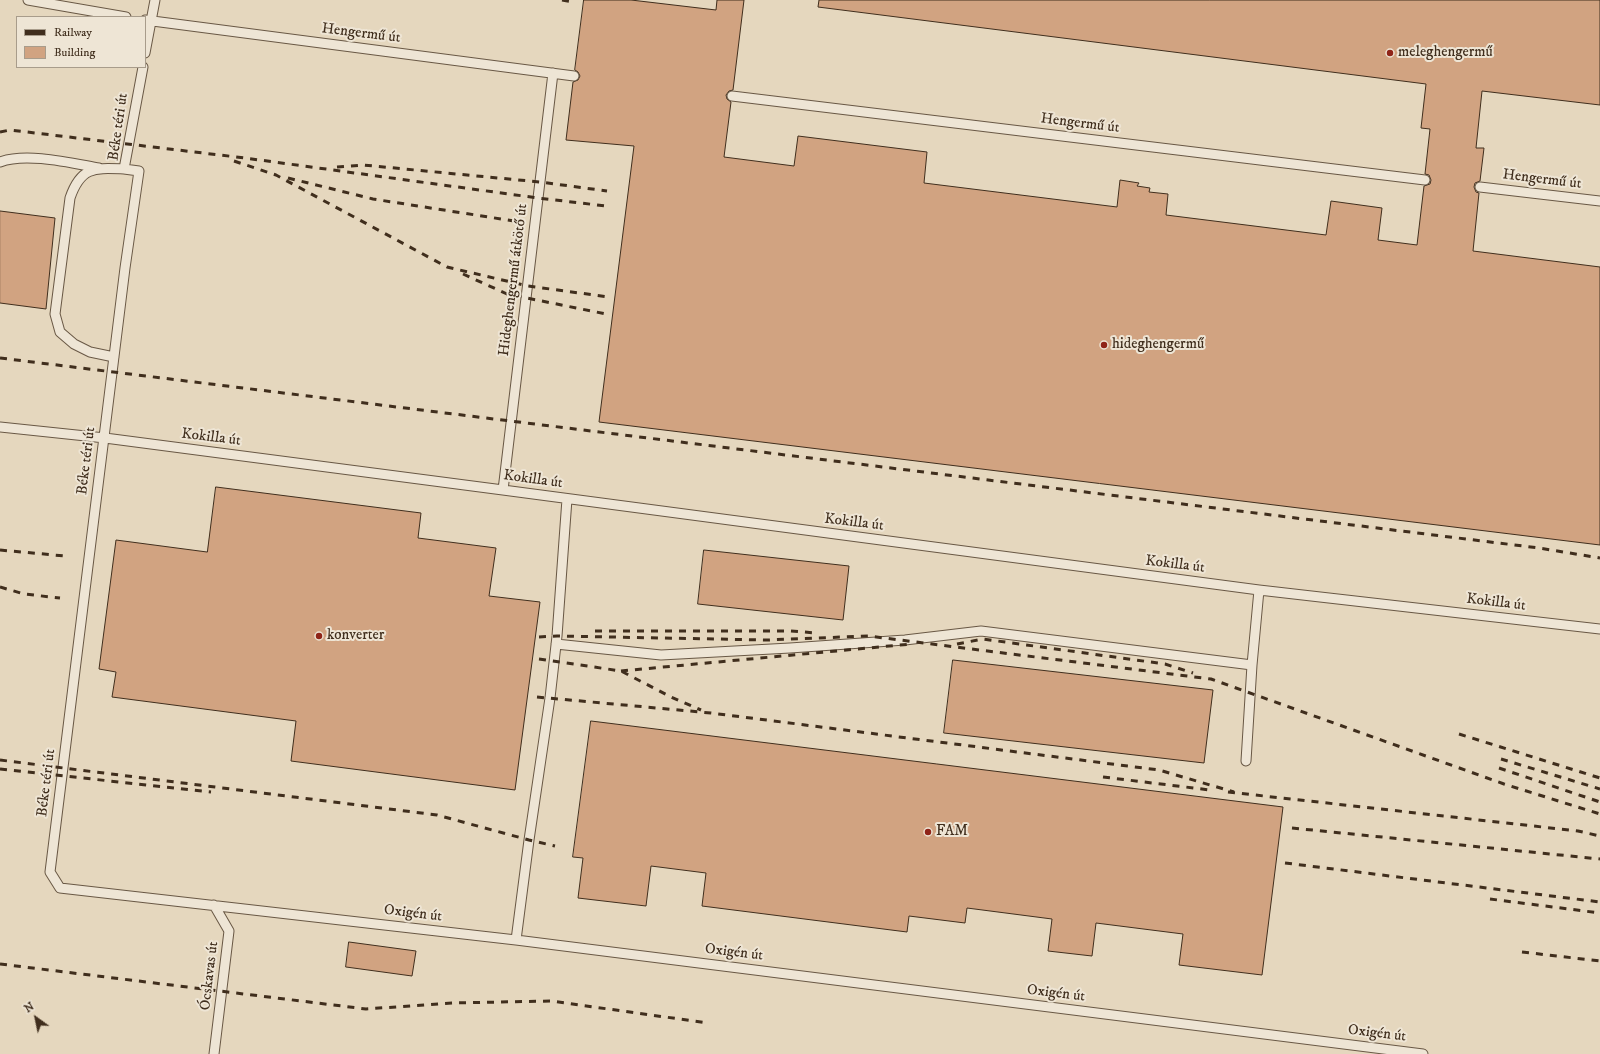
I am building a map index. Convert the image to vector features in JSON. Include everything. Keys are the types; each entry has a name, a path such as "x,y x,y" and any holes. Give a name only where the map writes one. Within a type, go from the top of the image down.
{"lane":[{"path":"28,0 120,16"},
{"path":"146,42 148,21 154,0"},
{"name":"Hengermű út","path":"148,21 574,76"},
{"name":"Béke téri út","path":"50,872 114,357 139,171 124,169 143,68"},
{"name":"Hideghengermű átkötő út","path":"503,490 553,73"},
{"name":"Hengermű út","path":"732,96 1425,180"},
{"path":"0,162 10,158 50,159 99,168 124,169"},
{"path":"99,168 84,174 75,185 70,198 55,314 60,332 74,344 90,352 114,357"},
{"name":"Hengermű út","path":"1480,187 1600,201"},
{"name":"Kokilla út","path":"0,427 105,438 1259,590 1600,629"},
{"path":"516,940 556,644 567,499"},
{"path":"1246,761 1252,664 1259,590"},
{"path":"556,644 661,655 898,640 980,631 1252,664"},
{"name":"Oxigén út","path":"50,872 60,888 516,940 1423,1054"},
{"name":"Ócskavas út","path":"214,905 229,931 214,1054"}],"building":[{"name":"hideghengermű","path":"584,0 631,0 716,10 717,0 744,0 733,90 729,91 726,95 727,99 731,102 724,157 794,166 798,136 927,152 924,183 1117,207 1120,180 1139,183 1137,186 1150,188 1149,192 1168,194 1166,215 1326,235 1331,201 1382,208 1378,240 1417,245 1424,186 1430,184 1431,180 1429,175 1425,174 1430,129 1421,128 1426,84 818,7 819,0 1600,0 1600,105 1482,91 1476,148 1484,148 1480,181 1475,183 1474,187 1476,192 1479,193 1473,251 1600,267 1600,545 599,422 634,146 566,140 573,82 578,80 580,76 575,70"},
{"path":"0,211 55,218 46,309 0,303"},
{"name":"konverter","path":"216,487 421,513 418,538 496,548 489,596 540,602 515,790 291,761 296,721 112,697 116,672 99,669 116,540 207,552"},
{"path":"704,550 849,566 843,620 698,604"},
{"path":"953,660 1213,690 1204,763 944,733"},
{"name":"FAM","path":"591,721 1283,807 1262,975 1179,965 1183,934 1096,923 1092,956 1048,951 1052,919 967,908 965,923 909,916 907,932 702,906 706,873 651,866 646,906 578,898 583,858 573,857"},
{"path":"349,942 416,951 412,976 346,967"}],"railway":[{"path":"562,0 574,2"},
{"path":"0,132 10,130 245,158 606,206"},
{"path":"234,161 276,175 447,267 528,286 609,297"},
{"path":"337,167 363,165 540,182 607,191"},
{"path":"288,178 373,199 514,221"},
{"path":"463,274 507,294 606,314"},
{"path":"0,358 1539,548 1600,558"},
{"path":"0,550 65,556"},
{"path":"0,587 24,594 60,598"},
{"path":"595,631 791,631 816,633"},
{"path":"539,637 557,636 767,640 868,636 1211,679 1504,784 1600,814"},
{"path":"957,644 983,639 1165,664 1193,673"},
{"path":"621,671 911,644"},
{"path":"539,659 621,671 671,697 701,710"},
{"path":"537,697 711,713 1159,770 1234,792"},
{"path":"1459,734 1600,778"},
{"path":"1501,759 1600,789"},
{"path":"0,760 437,815 555,846"},
{"path":"1499,768 1600,802"},
{"path":"0,769 211,792"},
{"path":"1103,777 1210,790"},
{"path":"1228,792 1578,831 1600,836"},
{"path":"1292,828 1600,859"},
{"path":"1285,863 1600,902"},
{"path":"1490,899 1600,913"},
{"path":"1522,952 1600,961"},
{"path":"0,964 366,1009 452,1003 551,1001 708,1023"}],"place":[{"name":"meleghengermű","path":"1390,53"},
{"name":"hideghengermű","path":"1104,345"},
{"name":"konverter","path":"319,636"},
{"name":"FAM","path":"928,832"}]}
